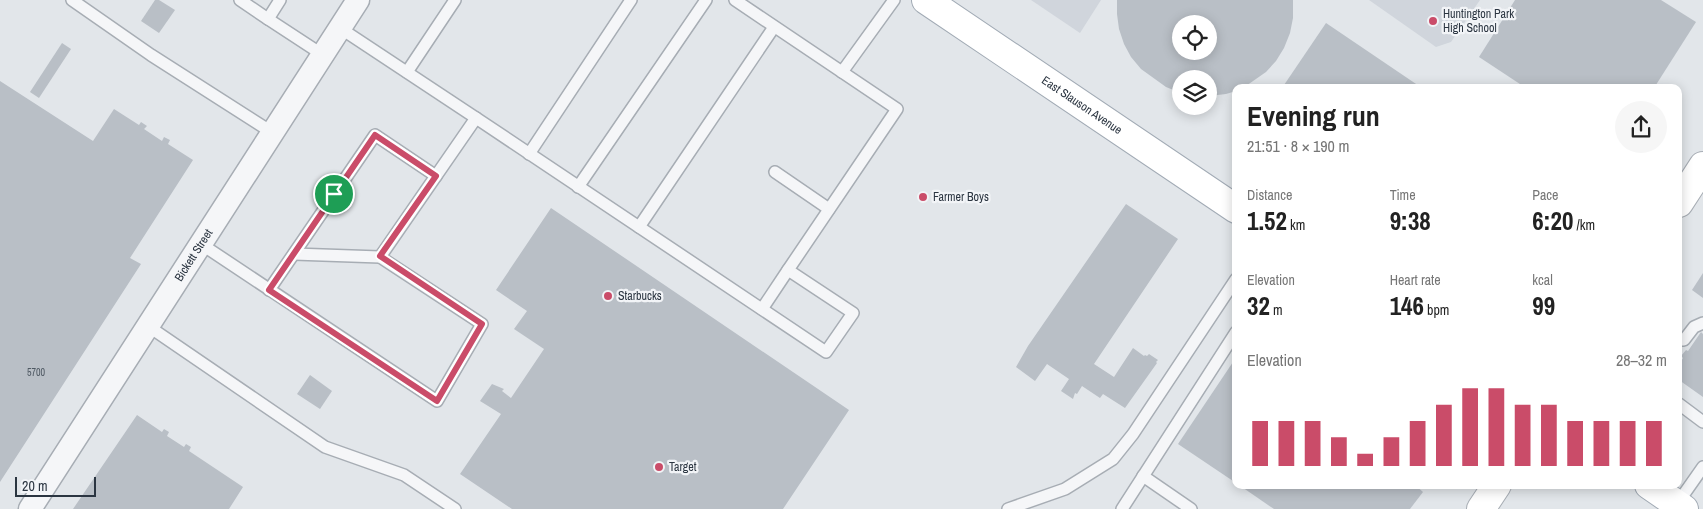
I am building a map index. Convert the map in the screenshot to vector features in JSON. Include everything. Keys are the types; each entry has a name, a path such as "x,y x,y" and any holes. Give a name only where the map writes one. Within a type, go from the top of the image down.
{"main road":[{"name":"East Slauson Avenue","path":"926,0 1232,206"},
{"path":"1682,199 1703,166"},
{"path":"1481,509 1494,489"},
{"path":"1654,489 1678,507"}],"street":[{"name":"Bickett Street","path":"30,509 358,0"}],"lane":[{"path":"72,0 151,55 273,133"},
{"path":"240,0 323,54"},
{"path":"268,19 280,0"},
{"path":"406,72 455,0"},
{"path":"529,154 631,0"},
{"path":"578,187 706,0"},
{"path":"735,0 897,109 762,309"},
{"path":"842,72 894,0"},
{"path":"639,227 774,27"},
{"path":"340,28 826,352 854,313 788,270"},
{"path":"380,256 476,118"},
{"path":"269,290 375,135 436,176"},
{"path":"775,172 829,209"},
{"path":"201,244 437,401 482,324 380,256 294,254"},
{"path":"1008,509 1065,489 1113,459 1133,434 1232,285"},
{"path":"1682,340 1694,327 1703,323"},
{"path":"148,326 326,447 404,475 455,509"},
{"path":"1122,509 1232,341"},
{"path":"1682,406 1703,422"},
{"path":"1678,507 1703,467"},
{"path":"1143,476 1191,509"}],"shaded area":[{"path":"1031,0 1101,0 1080,33"},
{"name":"Huntington Park High School","path":"1369,0 1480,0 1451,42 1436,47"}],"building":[{"path":"155,0 159,0 175,10 159,33 141,21"},
{"path":"1117,0 1293,0 1293,18 1290,33 1276,61 1266,72 1249,84 1232,84 1232,92 1226,94 1217,95 1217,70 1172,70 1172,89 1166,87 1141,69 1131,57 1119,29"},
{"path":"1515,0 1661,0 1696,22 1657,84 1520,84 1479,57"},
{"path":"1326,23 1416,84 1285,84"},
{"path":"62,43 71,49 39,98 30,92"},
{"path":"0,81 93,141 114,109 139,125 141,122 147,126 144,129 162,141 164,137 170,140 168,144 193,160 130,258 141,264 0,482"},
{"path":"1126,204 1178,239 1094,364 1114,377 1133,348 1144,356 1149,354 1158,360 1125,408 1103,394 1100,398 1082,386 1077,394 1075,393 1073,399 1061,391 1069,379 1047,364 1035,381 1016,367 1028,346"},
{"path":"551,208 849,410 783,509 512,509 460,474 501,414 480,401 492,384 504,389 502,391 511,398 544,349 514,329 527,311 496,290"},
{"path":"1703,273 1703,298 1692,290"},
{"path":"1701,332 1703,334 1703,397 1682,382 1682,355 1686,350 1688,351"},
{"path":"1232,363 1232,480 1178,444"},
{"path":"310,375 332,391 320,409 297,394"},
{"path":"137,415 162,432 164,429 169,432 167,436 184,447 186,444 191,447 189,451 243,487 229,509 73,509"},
{"path":"1245,489 1420,489 1423,492 1410,509 1274,509"}],"place":[{"name":"Huntington Park High School","path":"1433,21"},
{"name":"Farmer Boys","path":"923,197"},
{"name":"Starbucks","path":"608,296"},
{"name":"Target","path":"659,467"}],"route":[{"path":"375,135 436,176 380,256 482,324 437,401 269,290 334,194 375,135"}]}
